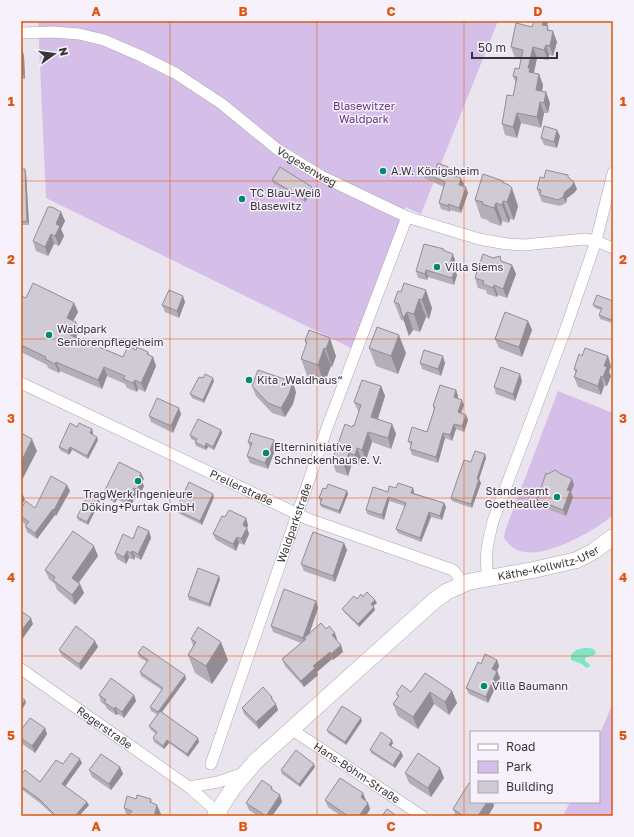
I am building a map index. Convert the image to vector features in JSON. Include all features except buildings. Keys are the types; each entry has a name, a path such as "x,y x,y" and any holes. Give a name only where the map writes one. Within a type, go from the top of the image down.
{"main road":[{"name":"Käthe-Kollwitz-Ufer","path":"218,815 233,788 255,762 446,592 461,584 483,578 533,570 578,560 594,551 613,537"}],"street":[{"name":"Vogesenweg","path":"21,33 52,32 80,34 104,40 141,56 175,73 222,104 276,149 320,176 407,217 479,239 507,244 524,245 585,239 596,241 613,248"},
{"path":"483,578 486,564 486,549 492,521 564,335 596,241 613,173"},
{"name":"Waldparkstraße","path":"211,764 328,425 407,217"},
{"name":"Prellerstraße","path":"21,383 308,519 453,570 461,584"},
{"name":"Regerstraße","path":"21,669 189,787 218,815"},
{"name":"Hans-Böhm-Straße","path":"291,729 422,816"},
{"path":"189,787 218,782 246,773"}],"green space":[{"name":"Blasewitzer Waldpark","path":"38,21 498,21 421,214 405,207 351,348 46,198"},
{"path":"558,391 613,413 613,515 582,536 569,542 543,551 520,551 513,548 504,538 505,531"},
{"path":"613,703 613,816 563,816 570,803 600,803 600,734"}],"shaded area":[{"path":"584,648 593,649 596,653 585,658 585,661 590,665 586,668 582,664 571,660 571,655 576,650"}],"place":[{"name":"A.W. Königsheim","path":"383,171"},
{"name":"TC Blau-Weiß Blasewitz","path":"242,199"},
{"name":"Villa Siems","path":"437,267"},
{"name":"Waldpark Seniorenpflegeheim","path":"49,335"},
{"name":"Kita „Waldhaus“","path":"249,380"},
{"name":"Elterninitiative Schneckenhaus e. V.","path":"266,453"},
{"name":"TragWerk Ingenieure Döking+Purtak GmbH","path":"138,481"},
{"name":"Standesamt Goetheallee","path":"557,497"},
{"name":"Villa Baumann","path":"484,686"}]}
